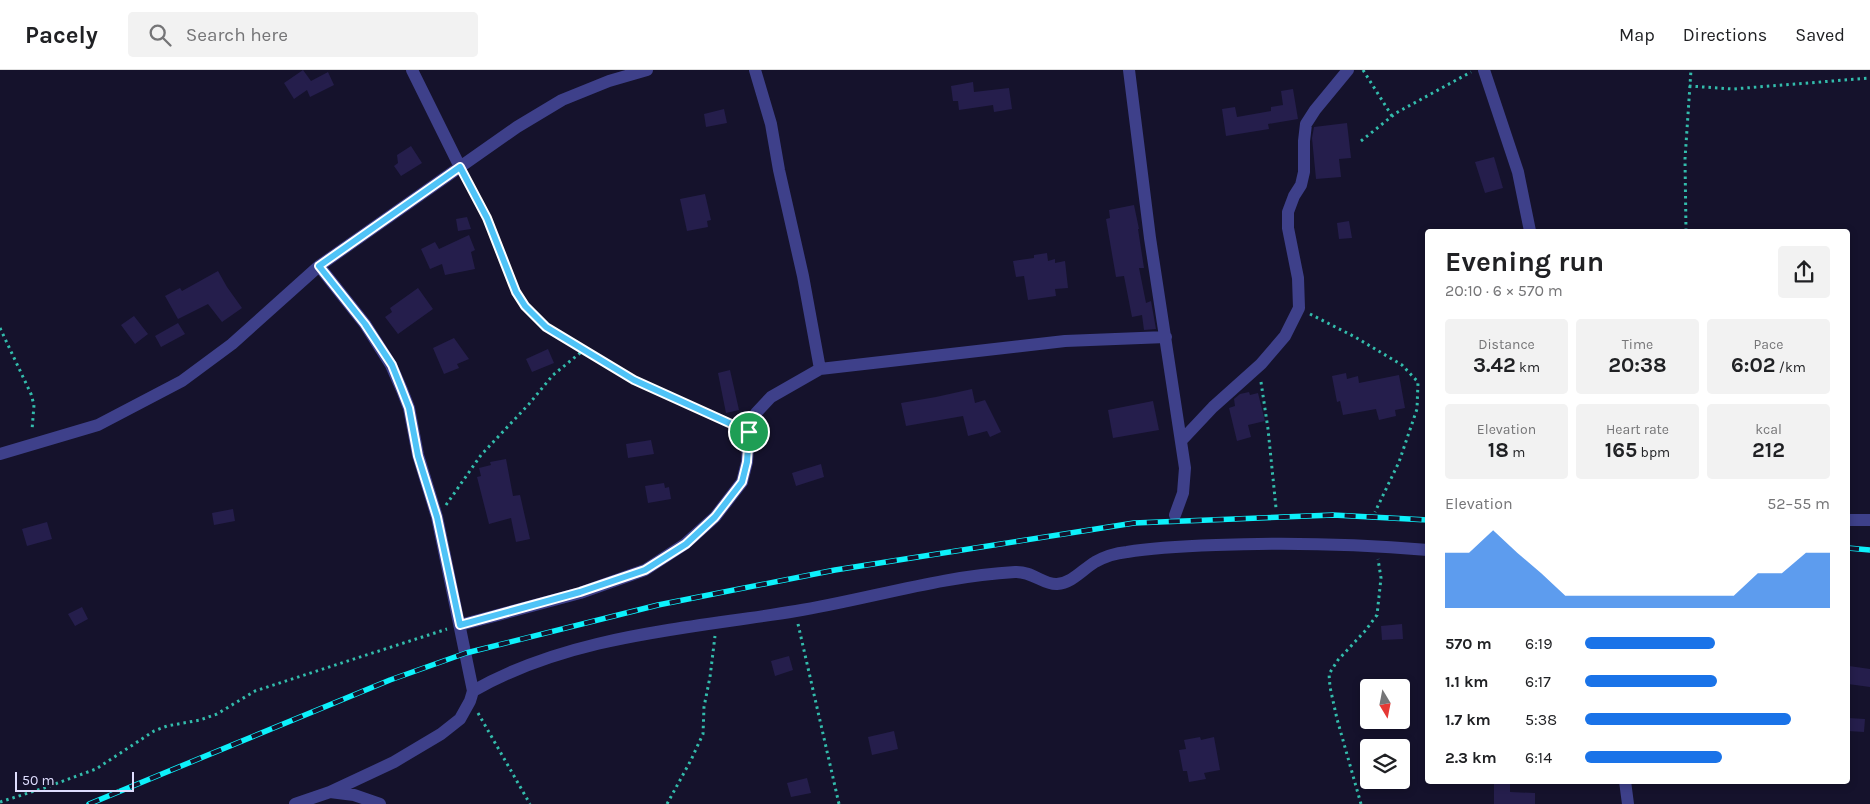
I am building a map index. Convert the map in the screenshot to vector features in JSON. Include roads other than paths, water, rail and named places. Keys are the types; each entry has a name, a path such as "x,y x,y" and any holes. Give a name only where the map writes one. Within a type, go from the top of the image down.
{"street":[{"path":"412,70 460,167"},
{"path":"0,454 98,426 182,381 232,344 319,266 517,127 562,100 647,70"},
{"path":"754,70 771,124 779,170 804,276 820,369"},
{"path":"1129,70 1150,238 1185,468 1183,493 1175,515"},
{"path":"1181,441 1213,407 1261,364 1284,336 1299,308 1298,278 1288,228 1288,212 1294,196 1301,185 1304,172 1306,124 1348,70"},
{"path":"1484,70 1518,172 1530,229"},
{"path":"319,266 365,324 392,365 409,408 418,456 437,517 460,625 472,696"},
{"path":"460,625 580,592 645,570 686,544 715,517 742,482 747,462 749,432 756,413 771,397 820,369 1065,341 1166,337"},
{"path":"1850,520 1870,520"},
{"path":"295,804 330,792 394,762 441,734 460,719 472,696 516,669 559,653 598,643 795,611 933,583 998,574 1029,573 1049,583 1056,584 1073,578 1096,561 1130,551 1263,543 1333,543 1425,550"},
{"path":"1625,784 1628,804"},
{"path":"330,792 354,795 380,804"}],"railway":[{"path":"89,804 390,680 466,653 658,605 835,570 1134,523 1333,515 1425,520"},
{"path":"1850,548 1870,550"}]}
